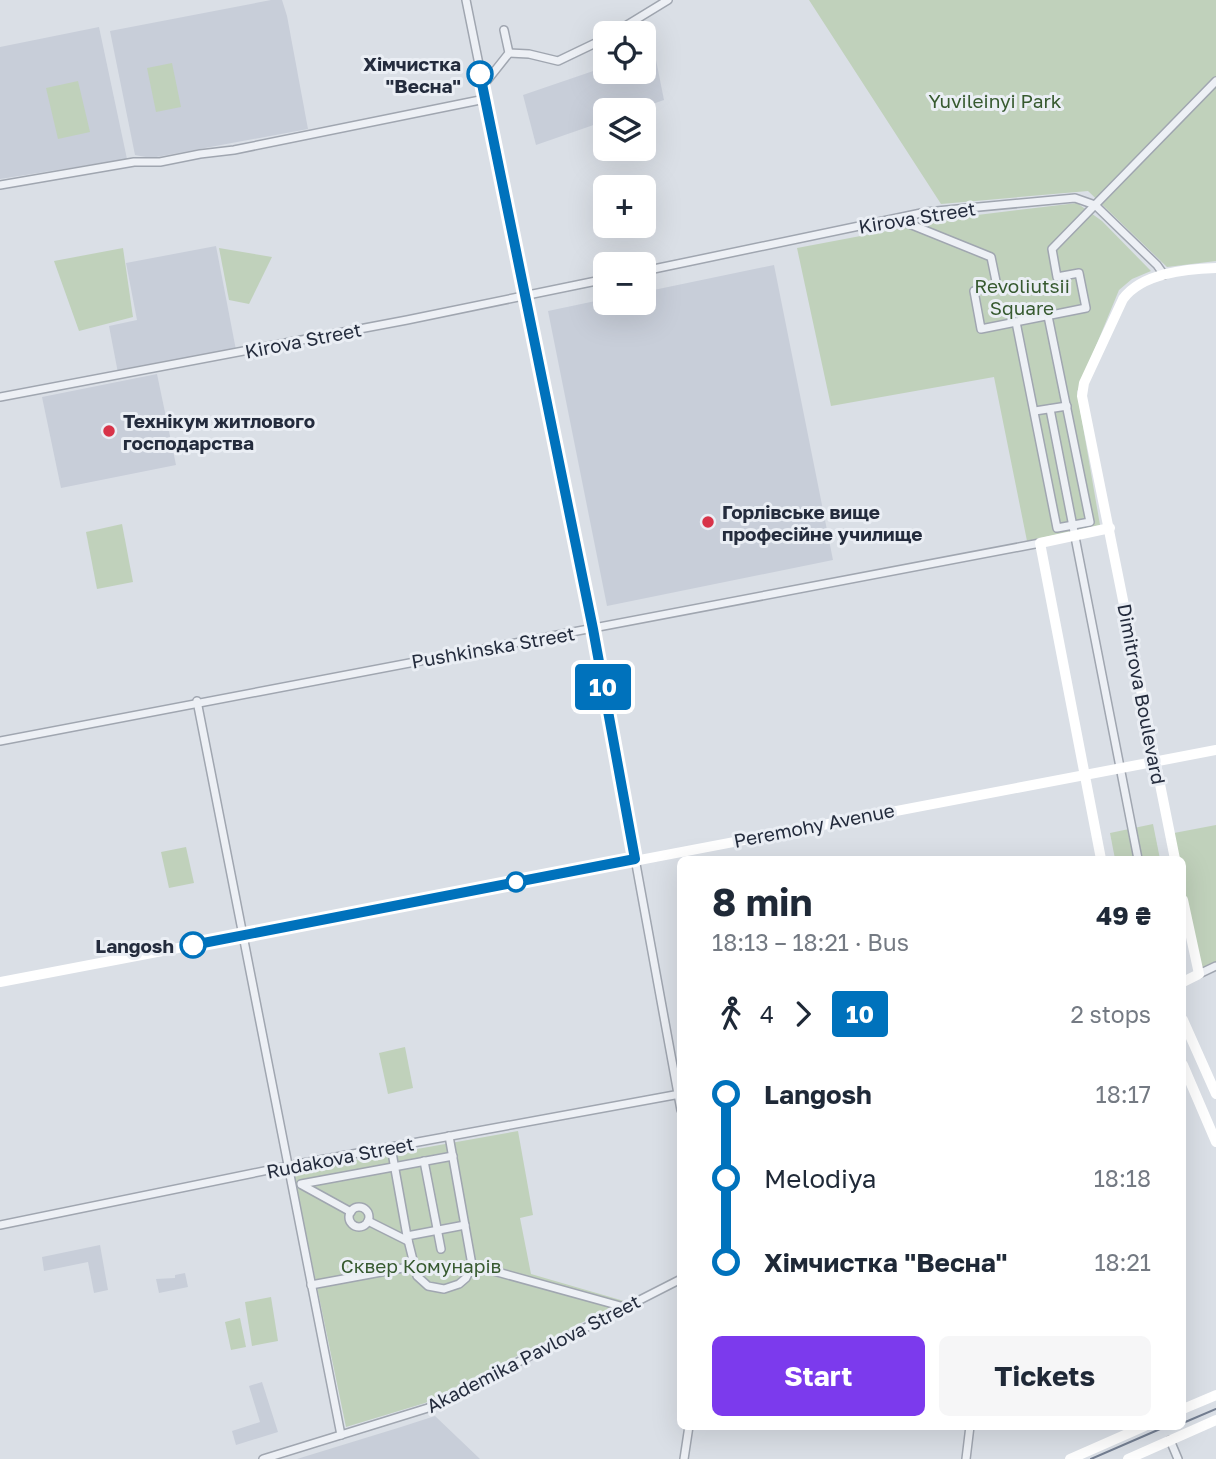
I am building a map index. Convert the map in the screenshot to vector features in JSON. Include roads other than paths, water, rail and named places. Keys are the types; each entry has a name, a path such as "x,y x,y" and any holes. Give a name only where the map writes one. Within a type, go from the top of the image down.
{"main road":[{"name":"Dimitrova Boulevard","path":"1174,856 1082,388 1123,299 1135,287 1164,275 1216,268"},
{"name":"Pushkinska Street","path":"1040,543 1073,531 1110,528"},
{"path":"1040,543 1100,856"},
{"name":"Peremohy Avenue","path":"0,982 1216,750"},
{"path":"1186,914 1199,974 1186,980"},
{"path":"1186,1027 1216,1094"},
{"path":"1186,1072 1216,1142"},
{"path":"1186,1408 1216,1395"},
{"path":"1128,1459 1216,1420"},
{"path":"1070,1459 1136,1430"}],"street":[{"path":"466,0 593,629 677,1083"},
{"path":"634,21 668,0"},
{"path":"504,30 509,53"},
{"path":"509,53 529,54 558,61 593,44"},
{"path":"482,87 509,53"},
{"path":"897,219 991,257 997,286 974,290 981,329 1086,308 1079,273 1057,277 1052,249 1216,81"},
{"path":"0,185 134,162 160,162 234,150 485,99"},
{"name":"Kirova Street","path":"656,269 926,212 1075,198 1095,205"},
{"path":"1095,205 1164,275"},
{"name":"Kirova Street","path":"0,397 593,282"},
{"path":"1016,322 1057,528 1073,531 1090,522 1048,316"},
{"path":"1035,411 1067,406"},
{"path":"1050,409 1137,856"},
{"name":"Pushkinska Street","path":"0,741 197,701 593,629 1040,543"},
{"path":"197,701 341,1435"},
{"path":"1199,974 1216,967"},
{"name":"Rudakova Street","path":"0,1225 287,1167 677,1094"},
{"path":"391,1147 414,1266 418,1276 428,1286 444,1289 459,1284 466,1278 472,1265 449,1136"},
{"path":"351,1212 301,1184 453,1156"},
{"path":"424,1161 440,1249"},
{"path":"358,1207 365,1209 368,1221 363,1226 354,1226 350,1220 351,1212 358,1207"},
{"path":"368,1221 407,1238 465,1224"},
{"path":"472,1265 624,1307"},
{"path":"310,1285 414,1266"},
{"name":"Akademika Pavlova Street","path":"263,1459 428,1408 677,1281"},
{"path":"684,1459 688,1430"},
{"path":"966,1459 970,1430"},
{"path":"1170,1440 1178,1459"}],"tram line":[{"path":"1186,1422 1216,1409"},
{"path":"1091,1459 1158,1430"}],"place":[{"name":"Хімчистка \"Весна\"","path":"480,74"},
{"name":"Технікум житлового господарства","path":"109,431"},
{"name":"Горлівське вище професійне училище","path":"708,522"},
{"name":"Langosh","path":"193,945"}],"park label":[{"name":"Yuvileinyi Park","path":"995,100"},
{"name":"Revoliutsii Square","path":"1022,296"},
{"name":"Сквер Комунарів","path":"421,1265"}]}
